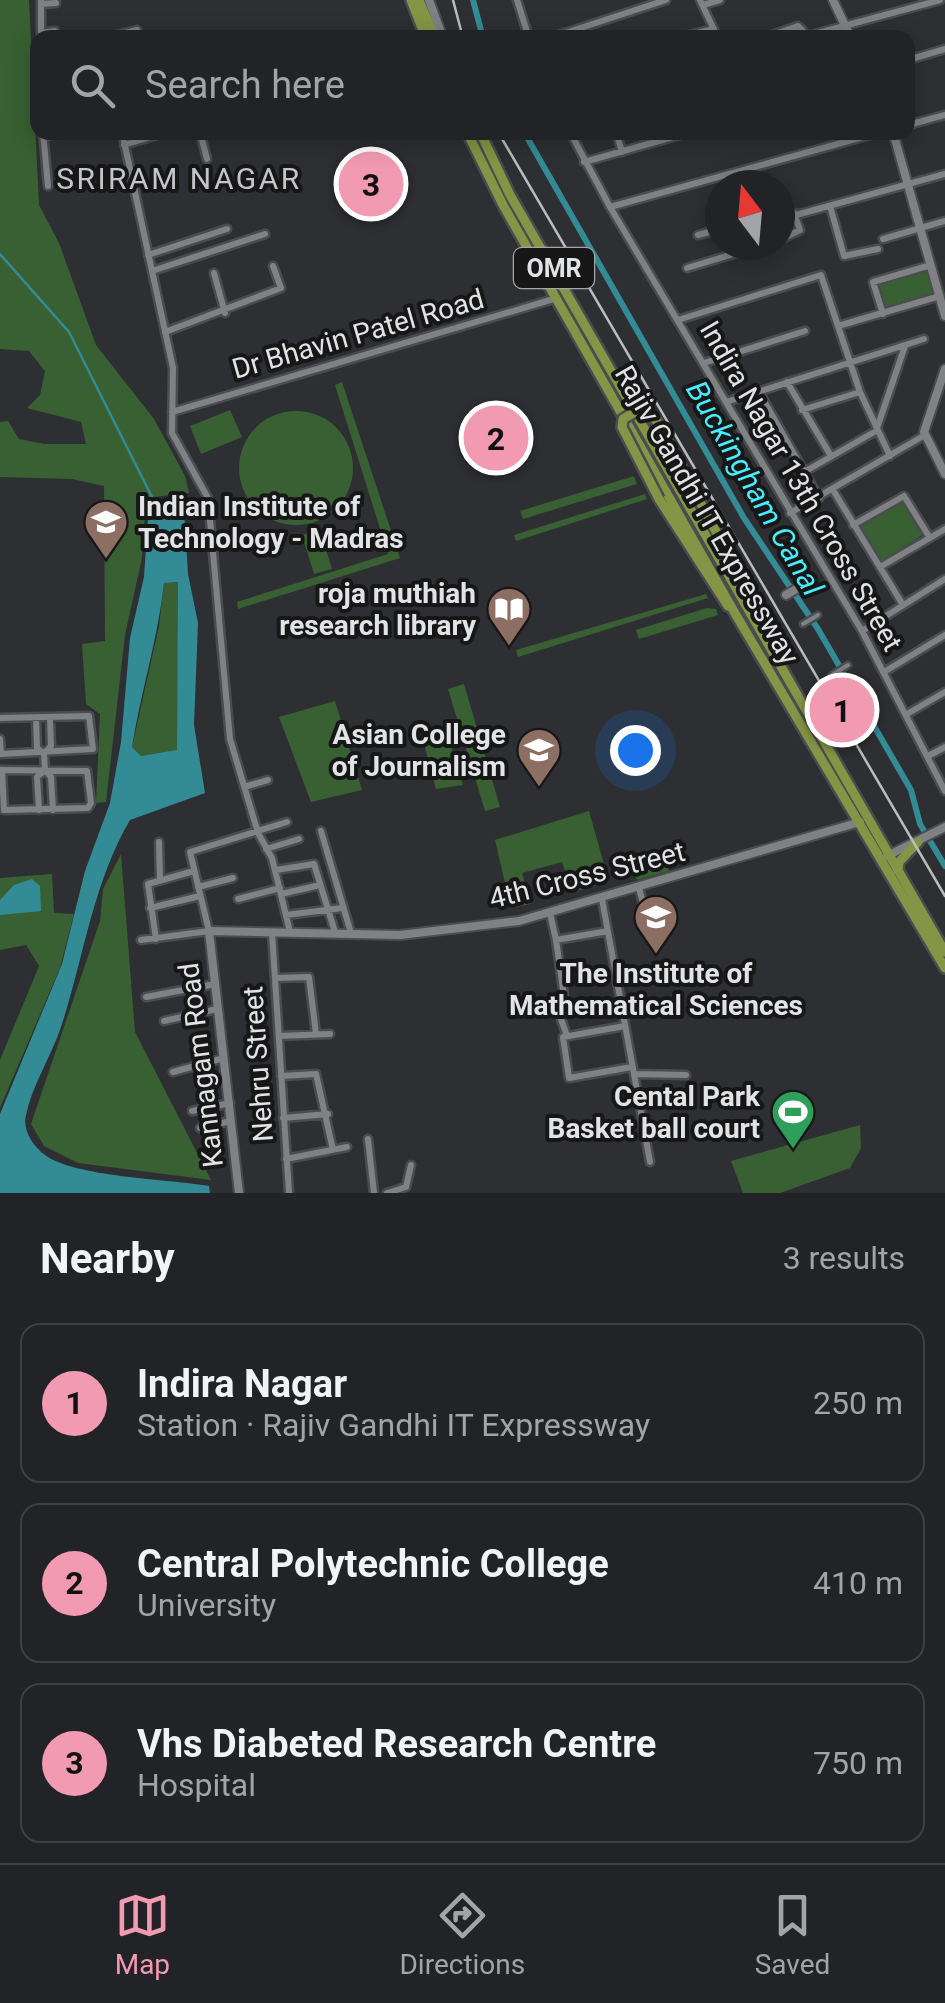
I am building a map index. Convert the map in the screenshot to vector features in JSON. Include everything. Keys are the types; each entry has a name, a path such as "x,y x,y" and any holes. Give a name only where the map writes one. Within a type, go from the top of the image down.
{"main road":[{"path":"411,0 423,30"},
{"path":"424,0 436,30"},
{"name":"Rajiv Gandhi IT Expressway","path":"472,140 556,298 736,615 860,822 898,871 945,952"},
{"name":"Rajiv Gandhi IT Expressway","path":"484,140 510,195 886,857 945,968"},
{"path":"736,615 718,596 658,499 622,427 631,412 640,409 656,420 742,579 742,603"},
{"path":"898,871 899,862 918,842"}],"street":[{"path":"518,0 527,30"},
{"path":"574,30 666,0"},
{"path":"710,30 714,29 702,3 720,0"},
{"path":"833,0 847,30"},
{"path":"832,30 940,0"},
{"path":"41,30 41,2 56,3"},
{"path":"915,58 945,49"},
{"path":"915,123 945,115"},
{"path":"43,140 48,186"},
{"path":"123,140 173,368 172,432 208,498 230,740 258,833 276,870 290,932"},
{"path":"124,146 143,140"},
{"path":"202,140 208,159"},
{"name":"Indira Nagar 13th Cross Street","path":"574,140 862,631 930,755 930,766 945,791"},
{"path":"618,140 622,152"},
{"path":"584,162 663,140"},
{"path":"610,207 851,140"},
{"path":"895,140 945,316"},
{"path":"795,236 796,215 945,174"},
{"path":"830,206 844,256 878,250"},
{"path":"883,238 945,221"},
{"path":"148,255 227,229"},
{"path":"698,235 705,233"},
{"path":"152,272 266,234"},
{"path":"687,268 713,260"},
{"path":"166,332 225,313 281,288 273,266"},
{"path":"883,314 873,282 934,270 945,272"},
{"path":"214,273 225,313"},
{"path":"678,320 821,275 860,392 890,456"},
{"path":"838,326 940,296"},
{"name":"Dr Bhavin Patel Road","path":"172,412 556,298"},
{"path":"704,363 806,331"},
{"path":"726,402 924,338"},
{"path":"804,472 876,431 906,345"},
{"path":"790,513 925,435 945,369"},
{"path":"787,382 831,456"},
{"path":"759,392 819,498"},
{"path":"802,410 860,392"},
{"path":"925,435 945,474"},
{"path":"834,490 903,606"},
{"path":"853,526 904,496 930,538"},
{"path":"880,568 945,529"},
{"path":"862,631 945,579"},
{"path":"786,594 801,586"},
{"path":"803,624 818,615"},
{"path":"884,672 945,635"},
{"path":"832,675 848,665"},
{"path":"907,714 945,692"},
{"path":"0,718 89,716 93,749 0,754 0,738"},
{"path":"39,810 38,777 44,770 44,754 51,746 50,717"},
{"path":"36,718 37,748 44,754"},
{"path":"930,755 945,746"},
{"path":"1,770 87,771 88,808 2,809 1,770"},
{"path":"44,770 51,777 53,810"},
{"path":"244,787 268,780"},
{"path":"209,931 190,852 287,822"},
{"name":"4th Cross Street","path":"141,940 209,931 400,935 519,921 860,822"},
{"path":"886,857 945,827"},
{"path":"321,831 351,933"},
{"path":"266,849 298,839"},
{"path":"159,842 160,880"},
{"path":"276,870 311,862 334,932"},
{"path":"156,939 148,884 194,871"},
{"path":"150,908 233,878"},
{"path":"238,899 316,886"},
{"path":"639,888 650,929"},
{"path":"602,899 650,1162"},
{"path":"286,915 342,908"},
{"path":"550,913 564,996 560,1016 567,1036"},
{"name":"Kannagam Road","path":"209,931 239,1193"},
{"path":"556,940 608,931"},
{"name":"Nehru Street","path":"272,933 289,1193"},
{"path":"275,978 309,977 316,1034"},
{"path":"146,997 215,984"},
{"path":"164,1021 218,1010"},
{"path":"624,1026 563,1037 569,1078 633,1071 686,1075"},
{"path":"278,1036 330,1034"},
{"path":"173,1072 224,1058"},
{"path":"281,1076 316,1074 333,1150"},
{"path":"192,1110 230,1103"},
{"path":"283,1118 328,1114"},
{"path":"200,1128 231,1121"},
{"path":"368,1139 374,1193"},
{"path":"286,1159 347,1147"},
{"path":"387,1193 406,1187 411,1165"}],"green space":[{"path":"0,0 29,0 30,140 36,140 39,205 59,243 96,345 154,419 185,476 189,493 146,498 142,558 125,635 106,802 96,803 100,714 86,704 82,644 105,641 104,486 72,479 0,477 0,422 8,421 19,439 44,444 86,444 81,422 27,408 40,395 45,371 29,351 0,349"},
{"path":"928,269 934,293 883,310 876,284"},
{"path":"342,382 400,558 238,609 237,602 388,554 335,385"},
{"path":"230,410 242,437 201,454 190,426"},
{"path":"296,411 318,415 337,427 349,446 353,468 349,490 337,509 318,521 296,525 274,521 255,509 243,490 239,468 243,446 255,427 274,415"},
{"path":"634,476 637,484 523,519 520,511"},
{"path":"645,494 647,499 516,541 514,535"},
{"path":"905,499 926,533 881,561 860,527"},
{"path":"320,530 332,569 314,574 302,535"},
{"path":"179,582 177,751 141,756 132,747 159,626 164,583"},
{"path":"706,594 708,598 518,657 516,650"},
{"path":"707,608 716,609 718,615 639,639 636,630"},
{"path":"464,684 500,807 485,811 448,689"},
{"path":"335,701 362,790 311,802 279,717"},
{"path":"446,730 463,785 436,789 422,737"},
{"path":"589,811 609,882 573,892 562,862 522,873 531,904 511,908 495,840"},
{"path":"664,853 669,871 637,880 632,862"},
{"path":"121,854 135,1032 211,1180 78,1163 44,1146 31,1124 100,921 103,889"},
{"path":"52,874 54,913 74,914 60,968 0,1108 0,1060 39,966 26,945 0,950 0,878"},
{"path":"860,1125 861,1148 850,1168 780,1193 743,1193 731,1161"}],"water":[{"path":"156,499 166,507 176,499 184,510 188,574 198,623 194,725 205,793 130,820 97,896 60,1030 32,1093 26,1126 36,1147 59,1162 99,1173 209,1186 210,1193 0,1193 0,1114 62,964 85,871 110,803 121,742 130,638 144,577 149,503","holes":["178,582 177,750 141,756 132,747 164,583"]},
{"path":"32,879 40,886 41,911 0,915 0,900 14,885"}],"waterway":[{"name":"Buckingham Canal","path":"473,0 481,30"},
{"name":"Buckingham Canal","path":"529,140 744,518 818,629 911,790 920,824 945,866"},
{"path":"0,254 69,332 153,499"}],"railway":[{"path":"453,0 461,30"},
{"path":"503,140 945,896"}],"place":[{"name":"Vhs Diabeted Research Centre","path":"371,184"},
{"name":"Central Polytechnic College","path":"496,438"},
{"name":"Indian Institute of Technology - Madras","path":"106,560"},
{"name":"roja muthiah research library","path":"509,647"},
{"name":"Indira Nagar","path":"842,710"},
{"name":"Asian College of Journalism","path":"539,788"},
{"name":"The Institute of Mathematical Sciences","path":"656,955"},
{"name":"Cental Park Basket ball court","path":"793,1150"}],"district":[{"name":"SRIRAM NAGAR","path":"179,178"}]}
